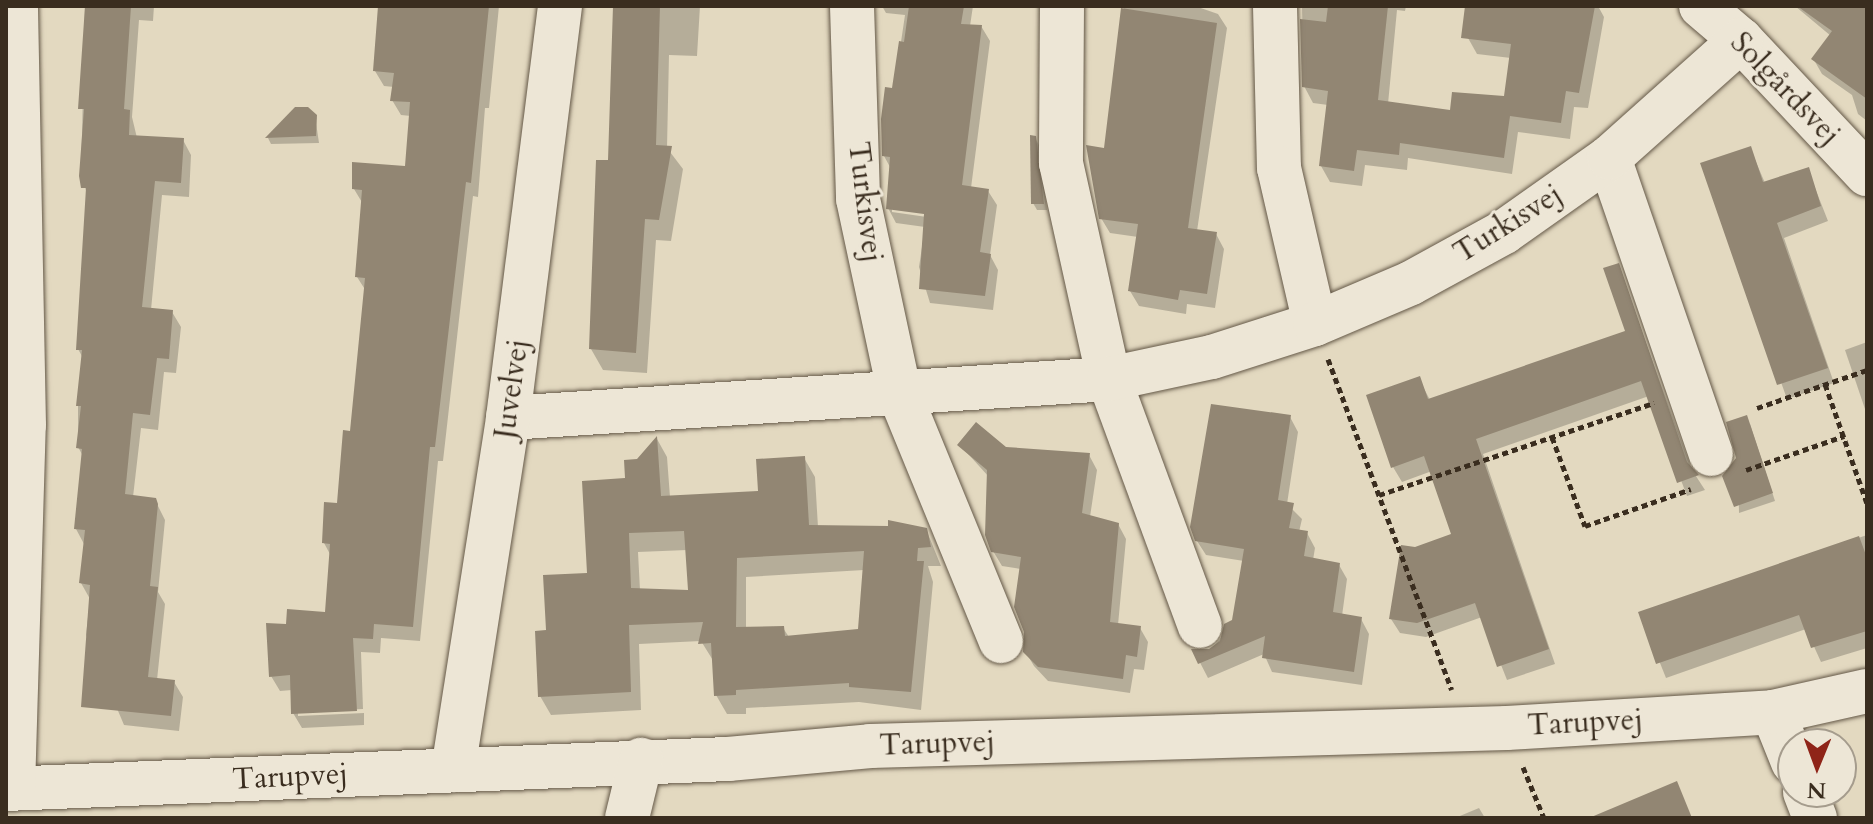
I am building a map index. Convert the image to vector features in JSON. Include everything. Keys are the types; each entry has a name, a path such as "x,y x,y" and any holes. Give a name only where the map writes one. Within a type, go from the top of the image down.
{"street":[{"path":"10,789 24,425 16,6"},
{"name":"Juvelvej","path":"453,770 508,418 560,6"},
{"name":"Turkisvej","path":"852,6 858,199 900,395 1001,641"},
{"path":"1062,6 1061,163 1109,379 1200,626"},
{"path":"1275,6 1279,168 1315,324"},
{"name":"Solgårdsvej","path":"1701,6 1741,40 1867,174"},
{"name":"Turkisvej","path":"508,418 900,395 1109,379 1212,357 1315,324 1411,283 1504,232 1609,158 1741,40"},
{"path":"1609,158 1717,471"},
{"name":"Tarupvej","path":"10,789 453,770 870,746 1487,728 1773,712 1867,691"},
{"path":"1773,712 1779,728"},
{"path":"627,818 641,760"}],"path":[{"path":"1315,324 1379,495 1487,728 1544,818"},
{"path":"1757,408 1867,370"},
{"path":"1825,384 1867,503"},
{"path":"1379,495 1689,391"},
{"path":"1552,437 1585,526 1717,471 1844,436"}],"building":[{"path":"85,6 131,6 124,109 130,110 129,135 184,138 181,183 155,181 142,307 173,310 169,359 157,358 150,415 133,413 125,494 156,498 158,504 150,586 158,587 148,677 175,680 171,716 81,707 90,585 79,583 85,530 74,529 82,449 76,448 81,406 76,406 82,350 76,350 86,188 81,188 79,176 84,109 78,109"},
{"path":"378,6 489,6 471,183 466,182 435,447 430,447 413,627 374,624 373,639 353,638 357,711 291,714 290,675 269,677 266,623 286,624 287,609 325,612 330,544 322,543 324,502 337,503 343,430 350,431 365,278 355,277 362,190 352,189 352,162 405,166 410,102 390,101 394,73 373,71"},
{"path":"613,6 660,6 656,145 672,146 659,220 645,219 636,353 589,349 596,160 608,160"},
{"path":"909,6 964,6 961,24 982,25 962,185 989,189 980,252 991,254 985,296 919,289 924,214 886,209 890,157 882,156 881,119 885,87 892,88 899,41 904,42"},
{"path":"1328,6 1388,6 1378,100 1450,110 1452,92 1504,96 1511,44 1461,38 1465,6 1595,6 1579,93 1566,91 1561,123 1510,116 1504,158 1400,143 1399,155 1357,150 1354,171 1319,166 1328,91 1302,87 1300,19 1326,22"},
{"path":"1797,6 1867,6 1867,99 1811,59 1832,31"},
{"path":"1121,8 1217,23 1188,228 1217,232 1207,294 1180,290 1178,300 1128,291 1138,224 1099,219 1086,145 1104,148"},
{"path":"295,107 308,107 317,115 316,136 265,138"},
{"path":"1030,135 1036,136 1044,204 1031,204"},
{"path":"1751,146 1763,182 1809,167 1821,206 1777,223 1828,368 1777,385 1700,163"},
{"path":"1619,263 1687,462 1699,475 1677,483 1641,381 1476,439 1549,649 1497,667 1475,603 1417,623 1389,619 1401,545 1415,547 1451,534 1424,456 1391,468 1366,395 1420,376 1428,399 1625,331 1603,268"},
{"path":"1211,404 1291,415 1278,500 1294,503 1289,528 1308,531 1304,556 1340,563 1333,612 1362,617 1354,672 1262,658 1265,636 1198,664 1191,649 1209,649 1220,641 1224,624 1232,620 1244,549 1195,541 1190,527"},
{"path":"1747,415 1773,493 1734,507 1722,476 1736,458 1726,422"},
{"path":"976,422 1006,447 1090,453 1082,513 1119,523 1110,622 1141,626 1137,657 1126,655 1123,679 1038,667 1023,652 1024,632 1014,607 1021,557 991,552 985,535 987,470 957,445"},
{"path":"657,436 661,496 758,491 756,459 805,456 809,525 888,526 888,520 927,528 931,547 918,548 917,561 924,561 911,692 849,687 849,683 736,690 736,695 714,696 711,643 698,644 703,622 629,625 631,692 538,697 535,631 546,630 543,575 587,573 582,481 625,478 624,460 637,459","holes":["684,531 688,590 631,588 629,533","864,551 858,629 785,636 784,626 736,627 737,558"]},
{"path":"1859,536 1867,558 1867,631 1811,648 1799,615 1656,664 1638,612"},
{"path":"1677,781 1692,818 1589,818"}]}
